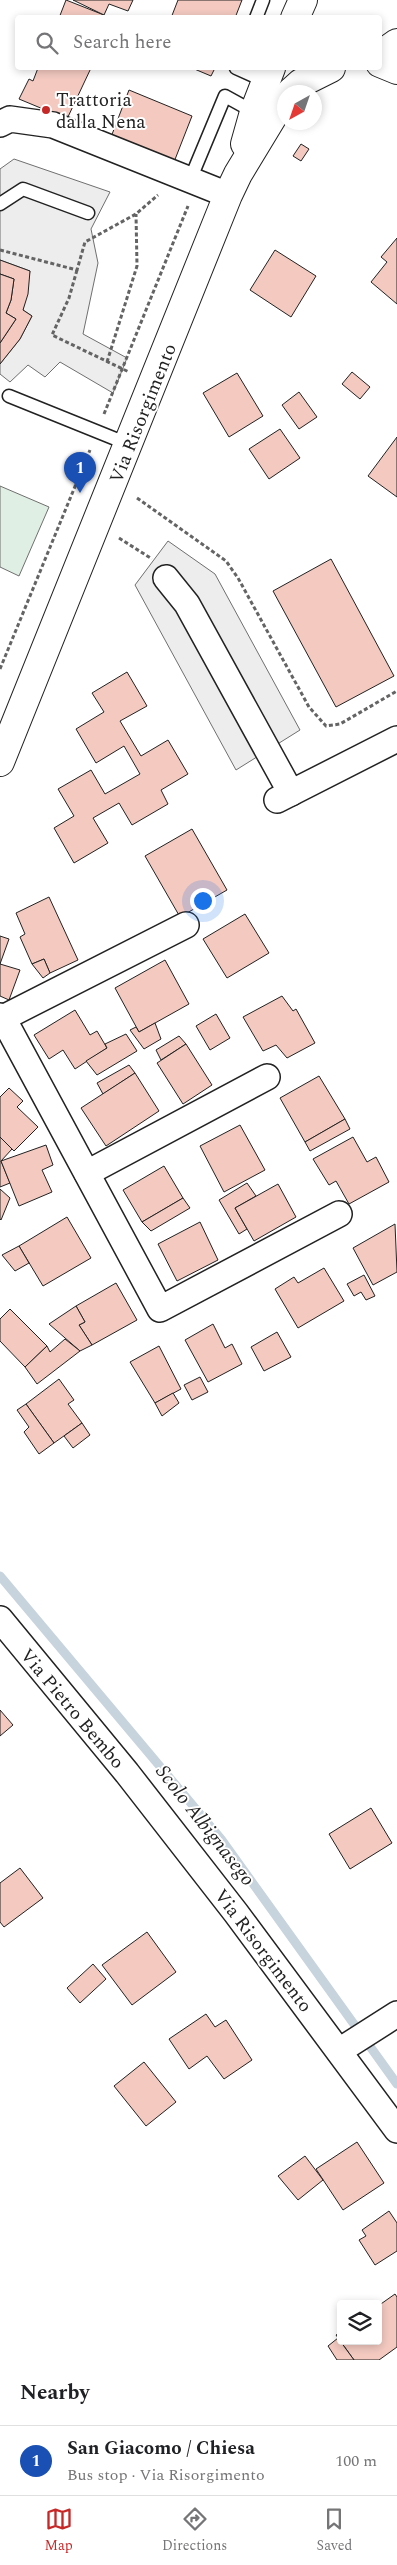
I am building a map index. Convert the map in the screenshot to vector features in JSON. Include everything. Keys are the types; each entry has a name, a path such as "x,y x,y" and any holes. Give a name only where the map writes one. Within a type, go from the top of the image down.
{"main road":[{"path":"296,15 303,0"},
{"path":"308,0 310,15"},
{"path":"382,54 397,43"},
{"path":"382,64 397,70"},
{"path":"299,85 327,70"},
{"name":"Via Risorgimento","path":"233,185 254,112 274,82"},
{"name":"Via Risorgimento","path":"0,762 274,82"}],"street":[{"path":"0,124 10,119 53,125 186,191 233,185"},
{"path":"166,578 188,604 283,797 397,739"},
{"path":"186,925 2,1017 160,1310 339,1214"},
{"path":"86,1173 267,1077"},
{"name":"Via Pietro Bembo","path":"0,1619 127,1773"},
{"name":"Via Risorgimento","path":"127,1773 236,1913 354,2041 397,2130"},
{"path":"354,2041 397,2014"}],"lane":[{"path":"257,15 263,0"},
{"path":"241,70 274,82"},
{"path":"186,191 225,96 254,112"},
{"path":"0,204 22,189 88,213"},
{"path":"8,396 128,444"}],"path":[{"path":"186,191 188,205"},
{"path":"154,382 107,362 52,335 68,298 84,242 136,214 160,194"},
{"path":"107,362 137,266 136,214"},
{"path":"0,250 77,270"},
{"path":"134,505 137,497 226,561 238,578 309,707 326,726 340,724 397,691"},
{"path":"95,530 124,539 151,558 166,578"}],"green space":[{"path":"0,486 49,507 19,576 0,567"}],"shaded area":[{"path":"14,159 110,192 91,229 98,263 83,334 127,358 113,393 60,362 45,377 28,365 10,382 0,374 0,364 20,339 32,316 23,310 30,271 0,260 0,169"},
{"path":"168,541 215,574 300,730 236,770 135,585"}],"building":[{"path":"66,0 104,15 60,15"},
{"path":"73,0 133,0 128,11 109,4 104,15"},
{"path":"178,0 242,0 236,15 172,15"},
{"path":"37,70 90,70 67,119 19,99 29,79 33,81"},
{"path":"197,70 214,70 211,76"},
{"path":"129,90 192,116 174,162 111,137"},
{"path":"301,144 309,149 301,161 293,156"},
{"path":"397,238 397,304 371,282 387,262 381,257"},
{"path":"275,250 316,276 291,317 250,290"},
{"path":"0,260 30,271 28,294 23,310 32,316 20,339 0,364 0,343 16,319 6,313 11,300 14,279 0,274"},
{"path":"0,274 14,279 11,300 6,313 16,319 0,343"},
{"path":"352,372 370,387 360,399 342,384"},
{"path":"237,373 263,416 229,437 203,393"},
{"path":"299,392 317,417 299,429 282,405"},
{"path":"280,429 300,458 269,479 249,449"},
{"path":"397,437 397,497 368,476"},
{"path":"331,559 394,676 336,707 273,591"},
{"path":"127,672 147,706 120,721 141,756 168,740 188,774 161,790 168,804 132,825 119,803 93,818 108,843 74,863 54,828 74,816 58,789 91,770 105,794 140,774 124,746 96,763 76,729 104,712 92,693"},
{"path":"192,829 227,890 180,917 145,856"},
{"path":"49,897 78,960 50,973 44,959 32,964 20,937 25,934 16,913"},
{"path":"245,914 269,953 227,978 203,939"},
{"path":"0,936 9,939 0,964"},
{"path":"44,959 50,973 43,978 32,964"},
{"path":"165,960 189,1004 139,1032 115,988"},
{"path":"0,964 20,970 9,1000 0,996"},
{"path":"282,996 293,1011 296,1009 315,1043 287,1058 276,1045 263,1051 243,1017"},
{"path":"75,1010 90,1035 97,1031 107,1048 75,1069 63,1050 49,1059 34,1035"},
{"path":"216,1014 230,1038 210,1050 196,1026"},
{"path":"155,1023 161,1039 144,1049 130,1030 136,1027 139,1032"},
{"path":"126,1034 137,1051 97,1075 86,1061 107,1048 105,1044"},
{"path":"179,1036 186,1044 161,1060 156,1050"},
{"path":"186,1044 212,1085 183,1104 157,1063"},
{"path":"129,1065 135,1073 103,1094 97,1083"},
{"path":"135,1073 159,1111 106,1146 81,1108"},
{"path":"319,1076 345,1119 305,1142 280,1098"},
{"path":"9,1088 23,1101 17,1107 38,1127 14,1151 0,1137 0,1097"},
{"path":"345,1119 350,1129 310,1151 305,1142"},
{"path":"240,1125 265,1170 224,1192 200,1146"},
{"path":"0,1137 12,1149 1,1161 10,1183 0,1187"},
{"path":"353,1137 367,1162 376,1157 389,1182 349,1204 336,1181 329,1185 313,1159"},
{"path":"46,1145 53,1165 42,1170 52,1192 19,1206 1,1161"},
{"path":"164,1166 183,1198 142,1222 123,1190"},
{"path":"247,1183 256,1196 235,1208 247,1229 239,1234 219,1200"},
{"path":"278,1184 296,1217 254,1241 235,1208"},
{"path":"0,1189 10,1198 1,1220 0,1219"},
{"path":"183,1198 190,1208 151,1231 142,1222"},
{"path":"67,1217 91,1258 43,1286 19,1246"},
{"path":"200,1222 218,1260 177,1281 158,1244"},
{"path":"395,1224 397,1272 373,1285 353,1248"},
{"path":"19,1246 29,1263 15,1271 2,1255"},
{"path":"324,1268 344,1301 298,1328 275,1289 294,1277 298,1283"},
{"path":"364,1275 375,1296 366,1300 361,1292 354,1296 347,1284"},
{"path":"116,1283 137,1320 92,1345 79,1325 85,1322 76,1306"},
{"path":"76,1306 85,1322 79,1325 92,1345 80,1351 49,1324"},
{"path":"10,1309 47,1346 25,1367 0,1341 0,1319"},
{"path":"213,1324 225,1348 232,1344 242,1364 208,1382 185,1340"},
{"path":"277,1332 291,1357 264,1371 251,1347"},
{"path":"65,1339 80,1351 37,1384 25,1367 47,1346 50,1352"},
{"path":"159,1346 181,1389 155,1403 130,1362"},
{"path":"200,1377 208,1392 192,1400 184,1385"},
{"path":"59,1379 74,1400 68,1404 82,1423 54,1443 26,1404"},
{"path":"173,1393 179,1403 162,1416 155,1403"},
{"path":"26,1404 54,1443 39,1454 24,1432 29,1427 17,1410"},
{"path":"82,1423 90,1435 73,1448 64,1436"},
{"path":"0,1710 13,1725 0,1736"},
{"path":"371,1808 392,1843 350,1869 329,1834"},
{"path":"20,1868 43,1898 4,1927 0,1922 0,1883"},
{"path":"147,1932 176,1972 132,2005 102,1965"},
{"path":"93,1964 106,1979 80,2003 67,1988"},
{"path":"206,2014 215,2027 226,2020 252,2060 224,2079 207,2056 189,2069 169,2039"},
{"path":"144,2062 176,2102 146,2126 114,2086"},
{"path":"357,2142 384,2183 343,2210 316,2169"},
{"path":"305,2156 323,2180 298,2200 278,2176"},
{"path":"389,2211 397,2223 397,2251 375,2265 359,2240 366,2236 362,2230"},
{"path":"395,2294 397,2297 397,2347 379,2360 354,2360 343,2345 382,2345 382,2303"},
{"path":"337,2339 337,2345 343,2345 354,2360 337,2360 328,2346"}],"waterway":[{"name":"Scolo Albignasego","path":"0,1576 221,1839 397,2084"}],"place":[{"name":"Trattoria dalla Nena","path":"46,110"},
{"name":"San Giacomo / Chiesa","path":"80,493"}]}
